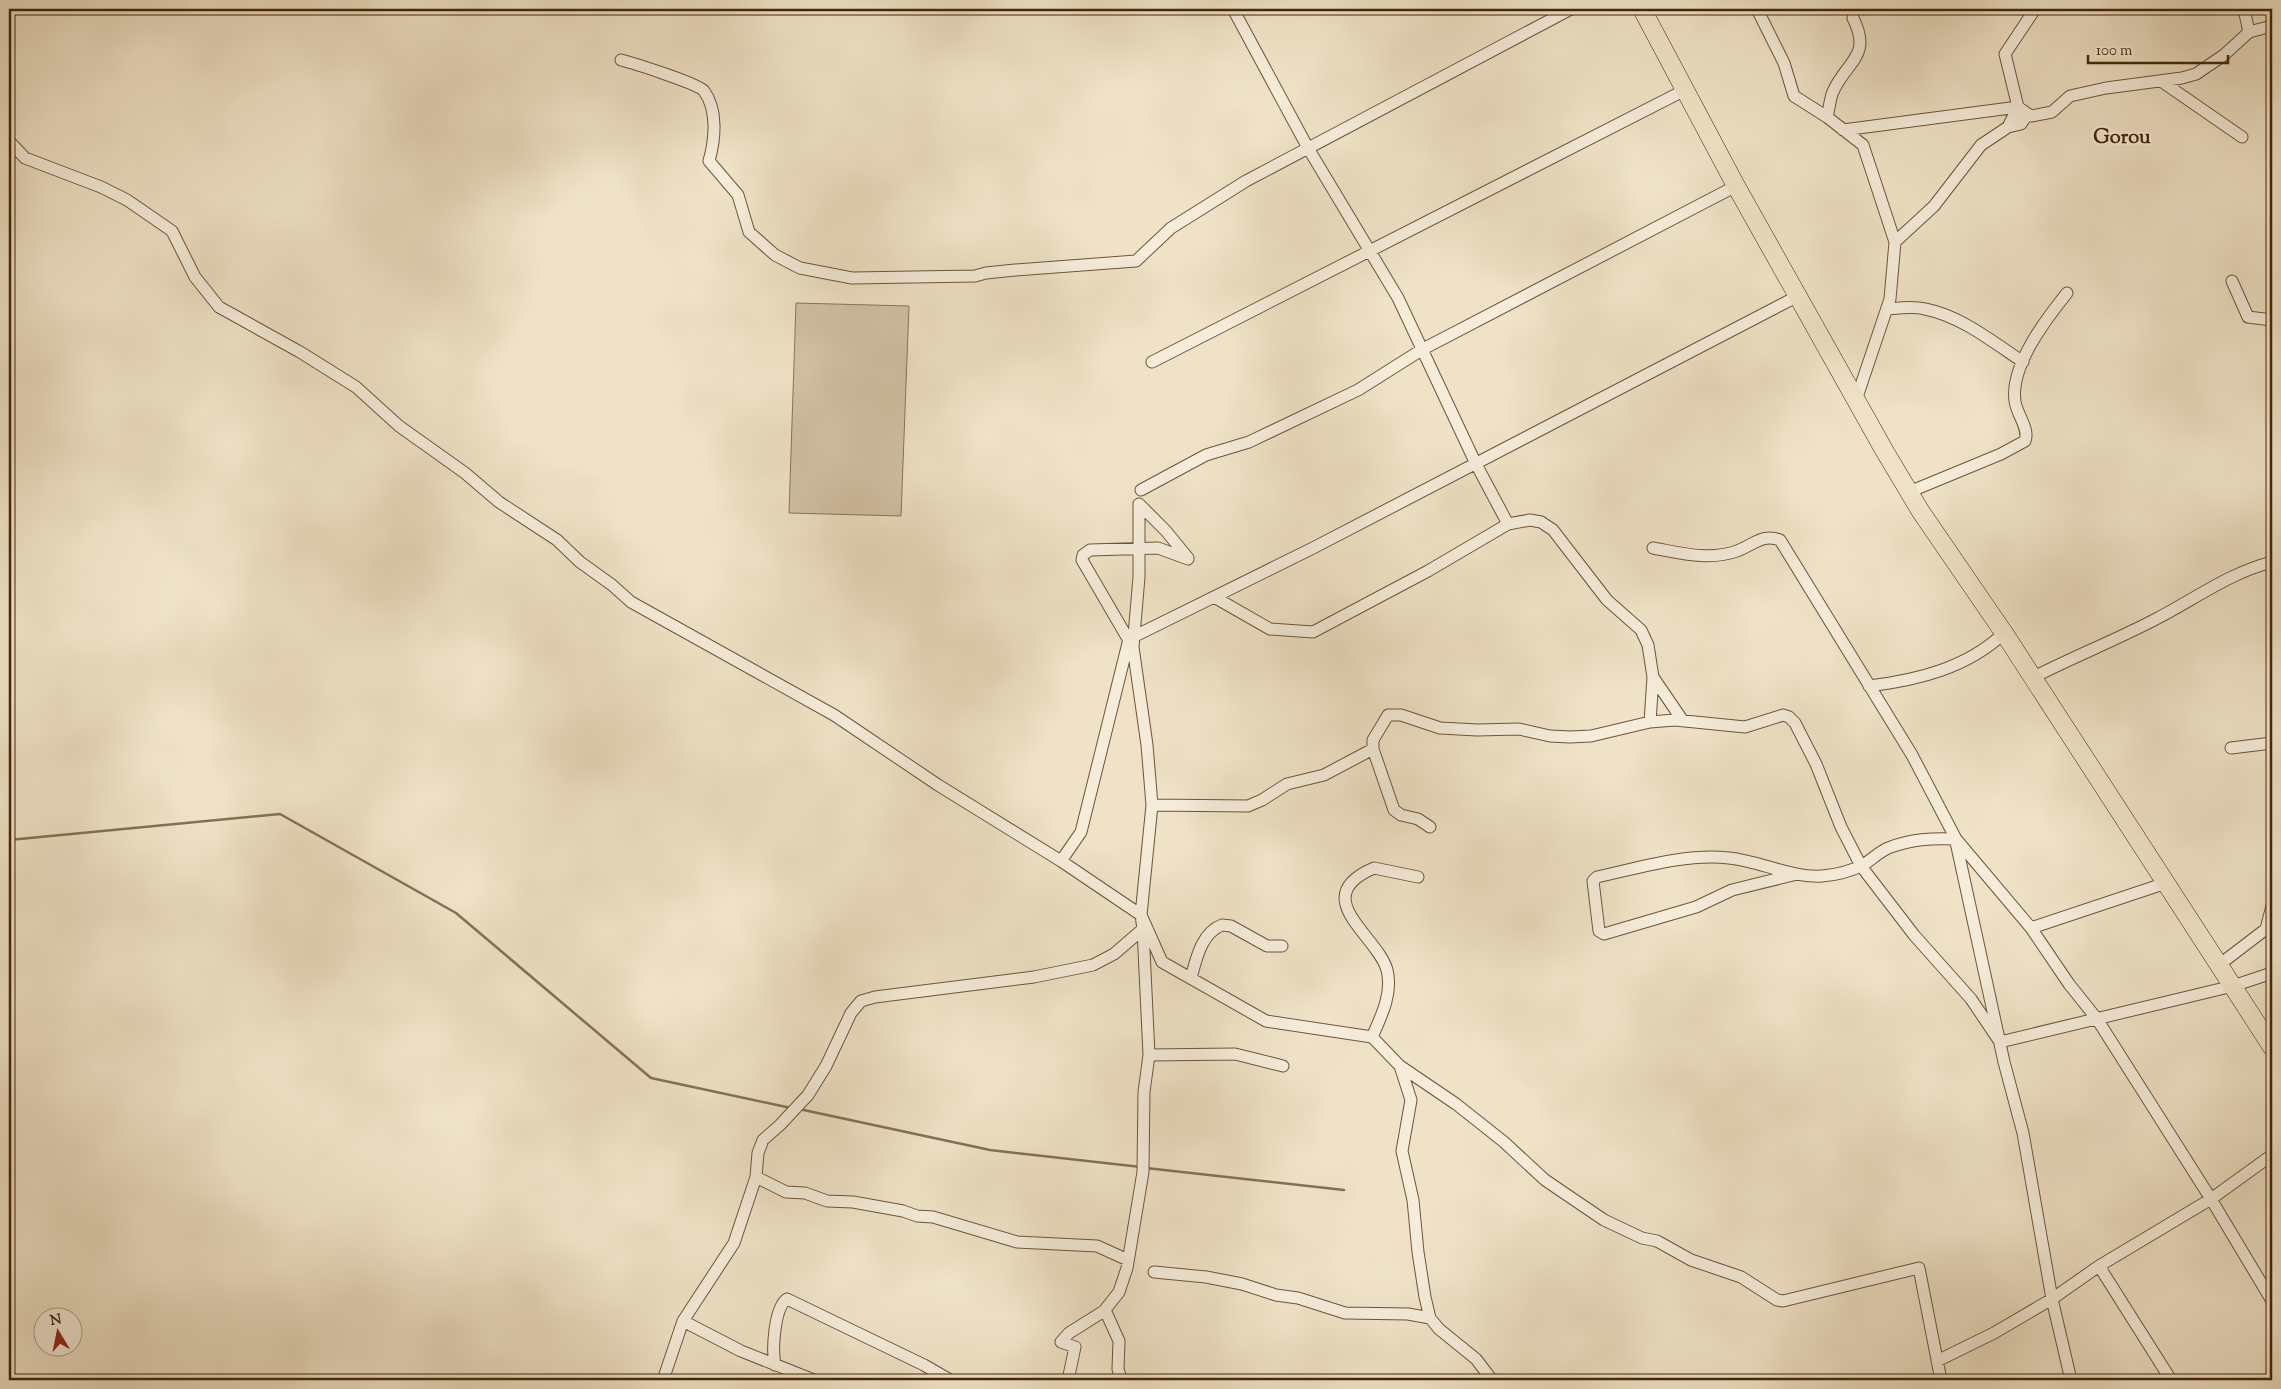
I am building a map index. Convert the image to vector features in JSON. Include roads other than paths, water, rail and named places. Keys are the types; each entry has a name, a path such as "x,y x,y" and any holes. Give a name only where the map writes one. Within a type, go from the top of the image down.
{"main road":[{"path":"1642,9 1736,186 1909,492 2004,633 2272,1047"}],"street":[{"path":"1233,9 1308,148 1371,250 1423,350 1476,464 1508,524"},
{"path":"621,60 651,68 703,88 711,104 714,122 713,146 709,161 738,195 749,232 775,255 800,268 852,278 975,276 1016,270 1136,261 1171,228 1246,181 1571,9"},
{"path":"1757,9 1784,63 1794,96 1827,117 1863,144 1895,242 1890,299 1856,400"},
{"path":"2035,9 2005,54 2018,107 2027,115 2052,112 2070,96 2106,88 2161,81 2196,74 2224,55 2249,32 2272,26"},
{"path":"2244,9 2249,32"},
{"path":"1827,117 1832,94 1858,53 1861,44 1860,33 1853,18"},
{"path":"2161,81 2205,114 2242,138"},
{"path":"1152,362 1685,90"},
{"path":"1843,130 2018,107"},
{"path":"2008,127 2018,107"},
{"path":"1895,242 1934,206 1981,145 2008,127 2021,124 2027,115"},
{"path":"9,141 25,158 101,187 127,200 172,231 195,276 219,307 300,352 356,387 399,426 465,474 499,502 557,540 580,562 612,584 631,602 834,715 938,785 1061,861 1142,915 1162,962 1266,1021 1372,1037 1400,1066 1456,1104 1504,1142 1546,1180 1604,1220 1642,1238 1657,1241 1691,1260 1741,1277 1777,1300 1783,1301 1845,1287 1918,1268 1941,1380"},
{"path":"1142,490 1206,455 1249,442 1358,390 1423,350 1736,186"},
{"path":"2232,281 2248,317 2272,320"},
{"path":"1909,492 2001,454 2025,441 2026,432 2017,410 2014,388 2027,351 2045,320 2067,293"},
{"path":"1132,641 1798,296"},
{"path":"1887,308 1925,308 1946,315 1980,333 2023,362"},
{"path":"1061,861 1080,832 1132,641 1138,549 1139,504 1166,531 1188,559 1158,548 1138,549 1090,550 1083,555 1082,560 1132,641 1147,745 1152,804 1142,915 1149,1055 1144,1092 1143,1172 1128,1260 1119,1292 1105,1310 1069,1333 1061,1342 1075,1347 1068,1380"},
{"path":"1214,597 1270,629 1313,632 1428,571 1508,524 1530,520 1541,522 1553,530 1607,600 1641,630 1648,645 1653,677 1650,722"},
{"path":"1653,548 1712,557 1739,550 1764,537 1772,536 1780,540 1912,755 1956,839 2031,928 2069,984 2097,1019 2212,1199 2272,1301"},
{"path":"2032,678 2156,619 2216,584 2249,568 2272,562"},
{"path":"1869,686 1911,681 1936,674 1995,642 2004,633"},
{"path":"1653,677 1683,721"},
{"path":"1430,828 1418,819 1401,815 1394,810 1373,749 1373,740 1388,715 1394,714 1440,728 1477,730 1519,729 1550,736 1570,737 1591,736 1650,722 1683,721 1745,727 1763,723 1775,717 1789,716 1816,764 1841,827 1861,866 1914,935 1971,999 2000,1042"},
{"path":"2231,748 2272,743"},
{"path":"1152,804 1248,806 1262,800 1287,784 1324,775 1373,749"},
{"path":"1797,874 1732,890 1696,907 1604,934 1599,931 1593,881 1597,876 1660,862 1720,857 1797,874 1820,876 1835,874 1861,866 1887,849 1909,841 1933,838 1956,839"},
{"path":"1956,839 2000,1042 2023,1134 2052,1299 2071,1380"},
{"path":"1372,1037 1382,1014 1388,988 1387,972 1384,963 1352,917 1346,903 1346,892 1348,886 1374,868 1418,878"},
{"path":"2031,928 2166,883"},
{"path":"2219,965 2266,929 2272,906"},
{"path":"1191,978 1197,954 1208,935 1222,925 1231,926 1268,946 1282,946"},
{"path":"663,1380 683,1321 734,1243 756,1177 758,1152 763,1140 808,1095 826,1066 852,1013 861,1001 875,996 1034,977 1093,965 1114,954 1143,929"},
{"path":"2000,1042 2232,986 2272,973"},
{"path":"1149,1055 1234,1054 1283,1066"},
{"path":"1400,1066 1411,1100 1402,1151 1413,1200 1424,1297 1430,1318 1439,1329 1476,1359 1492,1380"},
{"path":"1937,1361 1994,1333 2052,1299 2099,1266 2212,1199 2272,1155"},
{"path":"756,1177 786,1192 804,1193 827,1201 885,1208 917,1216 933,1217 1017,1242 1097,1246 1128,1260"},
{"path":"2099,1266 2171,1380"},
{"path":"1154,1272 1206,1277 1242,1284 1276,1295 1298,1298 1345,1313 1408,1314 1430,1318"},
{"path":"775,1365 773,1355 776,1324 780,1306 786,1299 924,1365 950,1380"},
{"path":"1105,1310 1119,1340 1118,1369 1121,1380"},
{"path":"683,1321 741,1351 814,1380"}],"waterway":[{"path":"9,840 280,814 456,913 651,1078 791,1108"},
{"path":"799,1109 990,1150 1141,1167"},
{"path":"1146,1168 1344,1190"}],"district":[{"name":"Gorou","path":"2122,136"}]}
